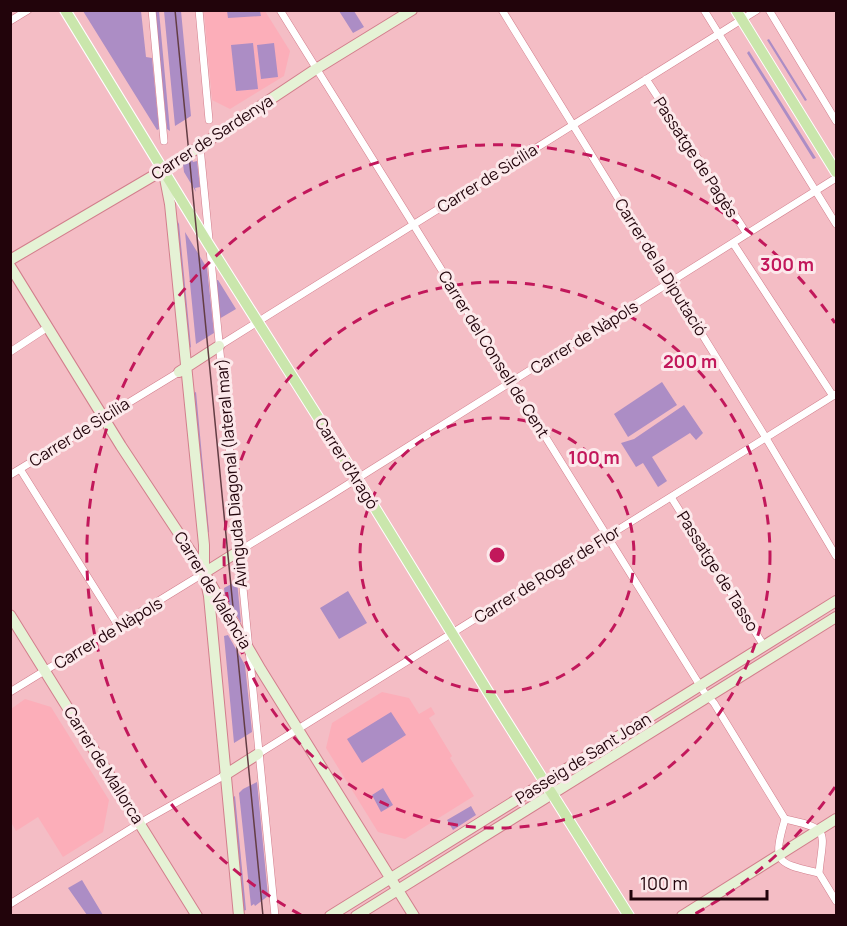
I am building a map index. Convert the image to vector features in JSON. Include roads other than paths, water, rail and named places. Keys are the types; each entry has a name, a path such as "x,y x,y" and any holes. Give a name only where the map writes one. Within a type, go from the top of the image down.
{"main road":[{"name":"Carrer d'Aragó","path":"65,10 209,245 629,915"},
{"path":"738,15 837,172"}],"street":[{"path":"10,21 28,10"},
{"path":"152,10 164,141"},
{"path":"199,10 209,120"},
{"name":"Carrer del Consell de Cent","path":"280,10 785,819"},
{"name":"Carrer de Sardenya","path":"10,260 200,147 316,69 412,10"},
{"name":"Carrer de la Diputació","path":"502,10 837,556"},
{"path":"704,10 837,224"},
{"name":"Carrer de Sicília","path":"219,346 719,34 738,15 757,10"},
{"path":"769,10 837,121"},
{"name":"Passatge de Pagès","path":"646,79 747,234"},
{"name":"Avinguda Diagonal (lateral mar)","path":"200,147 275,915"},
{"path":"164,169 170,204 182,369 203,538 204,573 209,596 239,915"},
{"name":"Carrer de Nàpols","path":"239,551 837,178"},
{"path":"733,243 835,395"},
{"name":"Carrer de València","path":"10,266 204,573 414,915"},
{"path":"10,352 48,327"},
{"path":"182,369 219,346"},
{"name":"Carrer de Sicília","path":"10,475 182,369"},
{"name":"Carrer de Roger de Flor","path":"258,753 835,395"},
{"path":"20,470 119,627"},
{"name":"Passatge de Tasso","path":"671,497 764,646"},
{"path":"204,573 239,551"},
{"name":"Carrer de Nàpols","path":"10,692 204,573"},
{"name":"Passeig de Sant Joan","path":"330,915 837,601"},
{"name":"Carrer de Mallorca","path":"10,615 197,915"},
{"name":"Passeig de Sant Joan","path":"356,915 837,617"},
{"path":"10,904 258,753"},
{"path":"819,873 824,844 818,830 813,825 785,819 778,847 780,855 786,864 819,873 837,901"},
{"path":"682,915 837,819"}],"tram line":[{"path":"175,10 263,916"}]}
